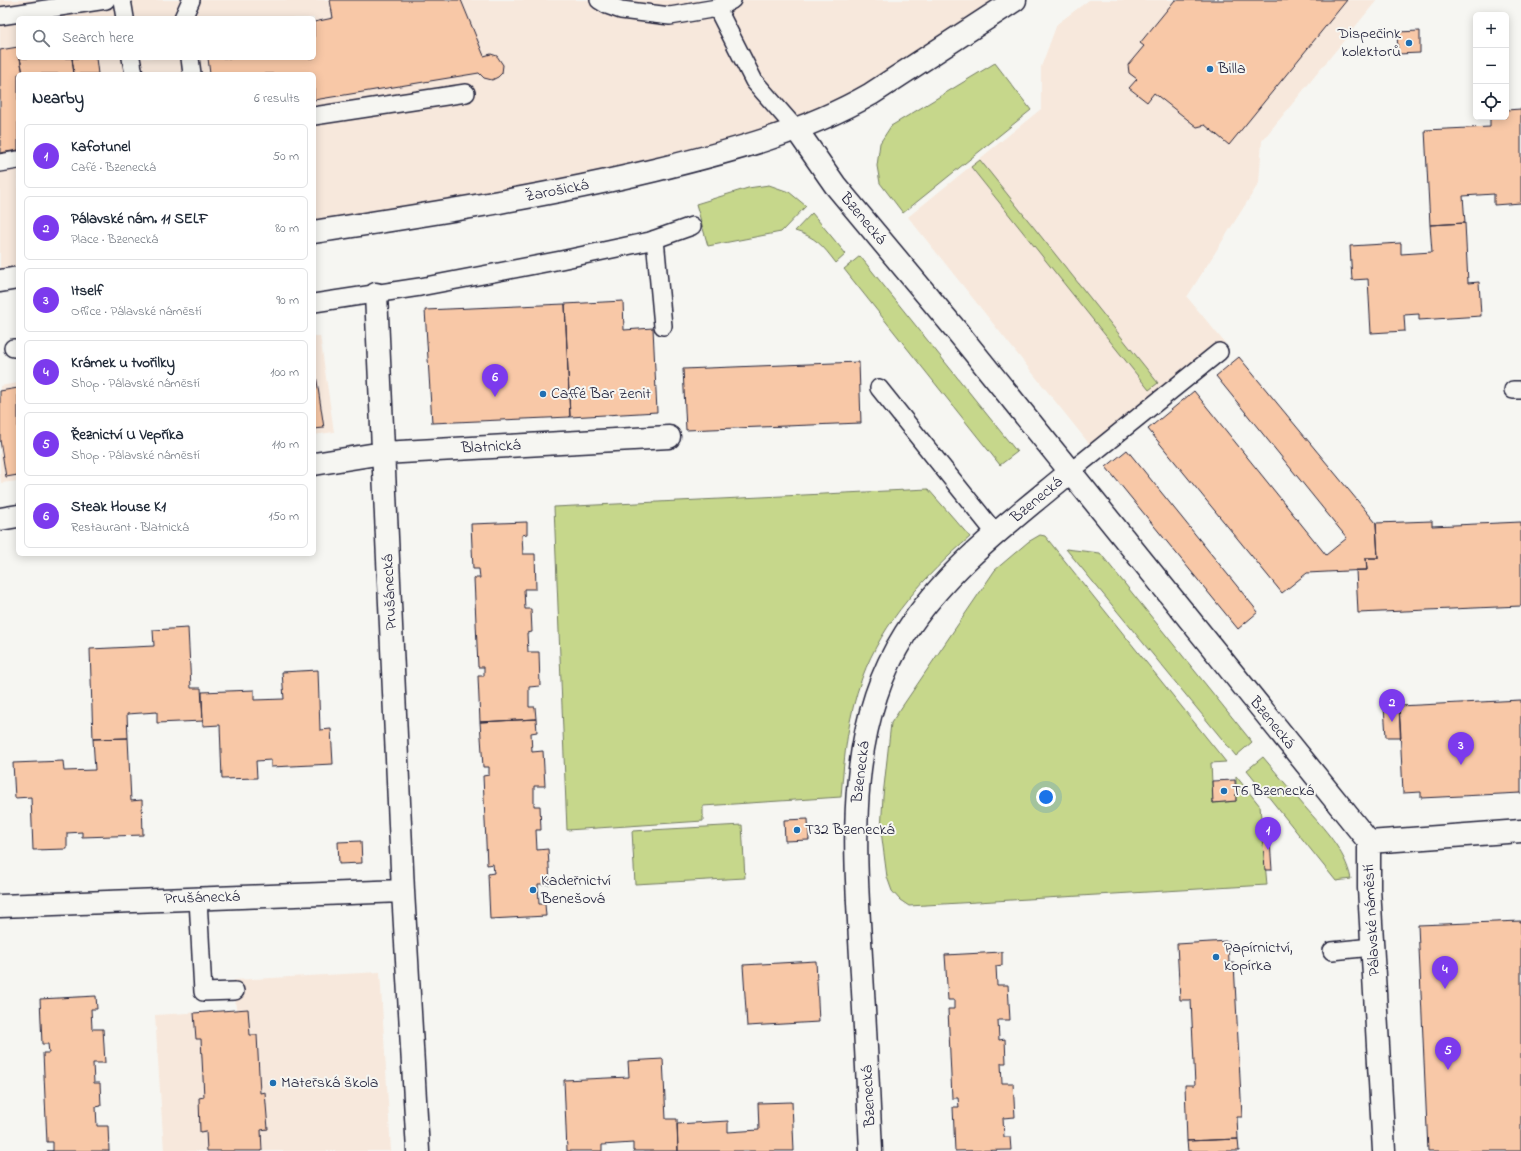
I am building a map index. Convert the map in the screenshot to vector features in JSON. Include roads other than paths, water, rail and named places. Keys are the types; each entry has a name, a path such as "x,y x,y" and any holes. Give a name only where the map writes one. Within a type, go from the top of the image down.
{"street":[{"name":"Žarošická","path":"316,232 560,192 704,158 796,129 849,107 1015,0"},
{"name":"Bzenecká","path":"796,129 835,185 956,330 1369,842"},
{"path":"0,281 16,278"},
{"name":"Prušánecká","path":"376,294 403,891 418,1151"},
{"name":"Blatnická","path":"316,464 383,453 669,437"},
{"name":"Bzenecká","path":"872,1151 858,914 856,814 858,778 864,740 874,700 888,664 905,633 932,598 975,552 1070,472"},
{"path":"0,519 16,516"},
{"name":"Pálavské náměstí","path":"1384,1151 1369,888 1369,842 1521,831"},
{"name":"Prušánecká","path":"0,906 403,891"}],"lane":[{"path":"0,16 77,11 106,0"},
{"path":"122,0 125,16"},
{"path":"184,16 191,0"},
{"path":"599,0 607,5 621,10 670,16 732,0"},
{"path":"719,4 754,81 796,129"},
{"path":"131,60 134,72"},
{"path":"190,60 192,72"},
{"path":"316,116 466,93"},
{"path":"316,303 420,287 561,260 655,239 692,226"},
{"path":"655,239 663,326"},
{"path":"1070,472 1219,352"},
{"path":"879,388 996,534"},
{"path":"198,898 203,992 235,990"},
{"path":"1332,951 1372,947"}],"place":[{"name":"Dispečink kolektorů","path":"1409,43"},
{"name":"Billa","path":"1210,69"},
{"name":"Caffé Bar Zenit","path":"543,394"},
{"name":"Steak House K1","path":"495,397"},
{"name":"Pálavské nám. 11 SELF","path":"1392,722"},
{"name":"Itself","path":"1461,765"},
{"name":"T6 Bzenecká","path":"1224,791"},
{"name":"T32 Bzenecká","path":"797,830"},
{"name":"Kafotunel","path":"1268,850"},
{"name":"Kadeřnictví Benešová","path":"533,890"},
{"name":"Papírnictví, kopírka","path":"1216,957"},
{"name":"Krámek u tvořilky","path":"1445,989"},
{"name":"Řeznictví U Vepříka","path":"1448,1070"},
{"name":"Mateřská škola","path":"273,1083"}]}
